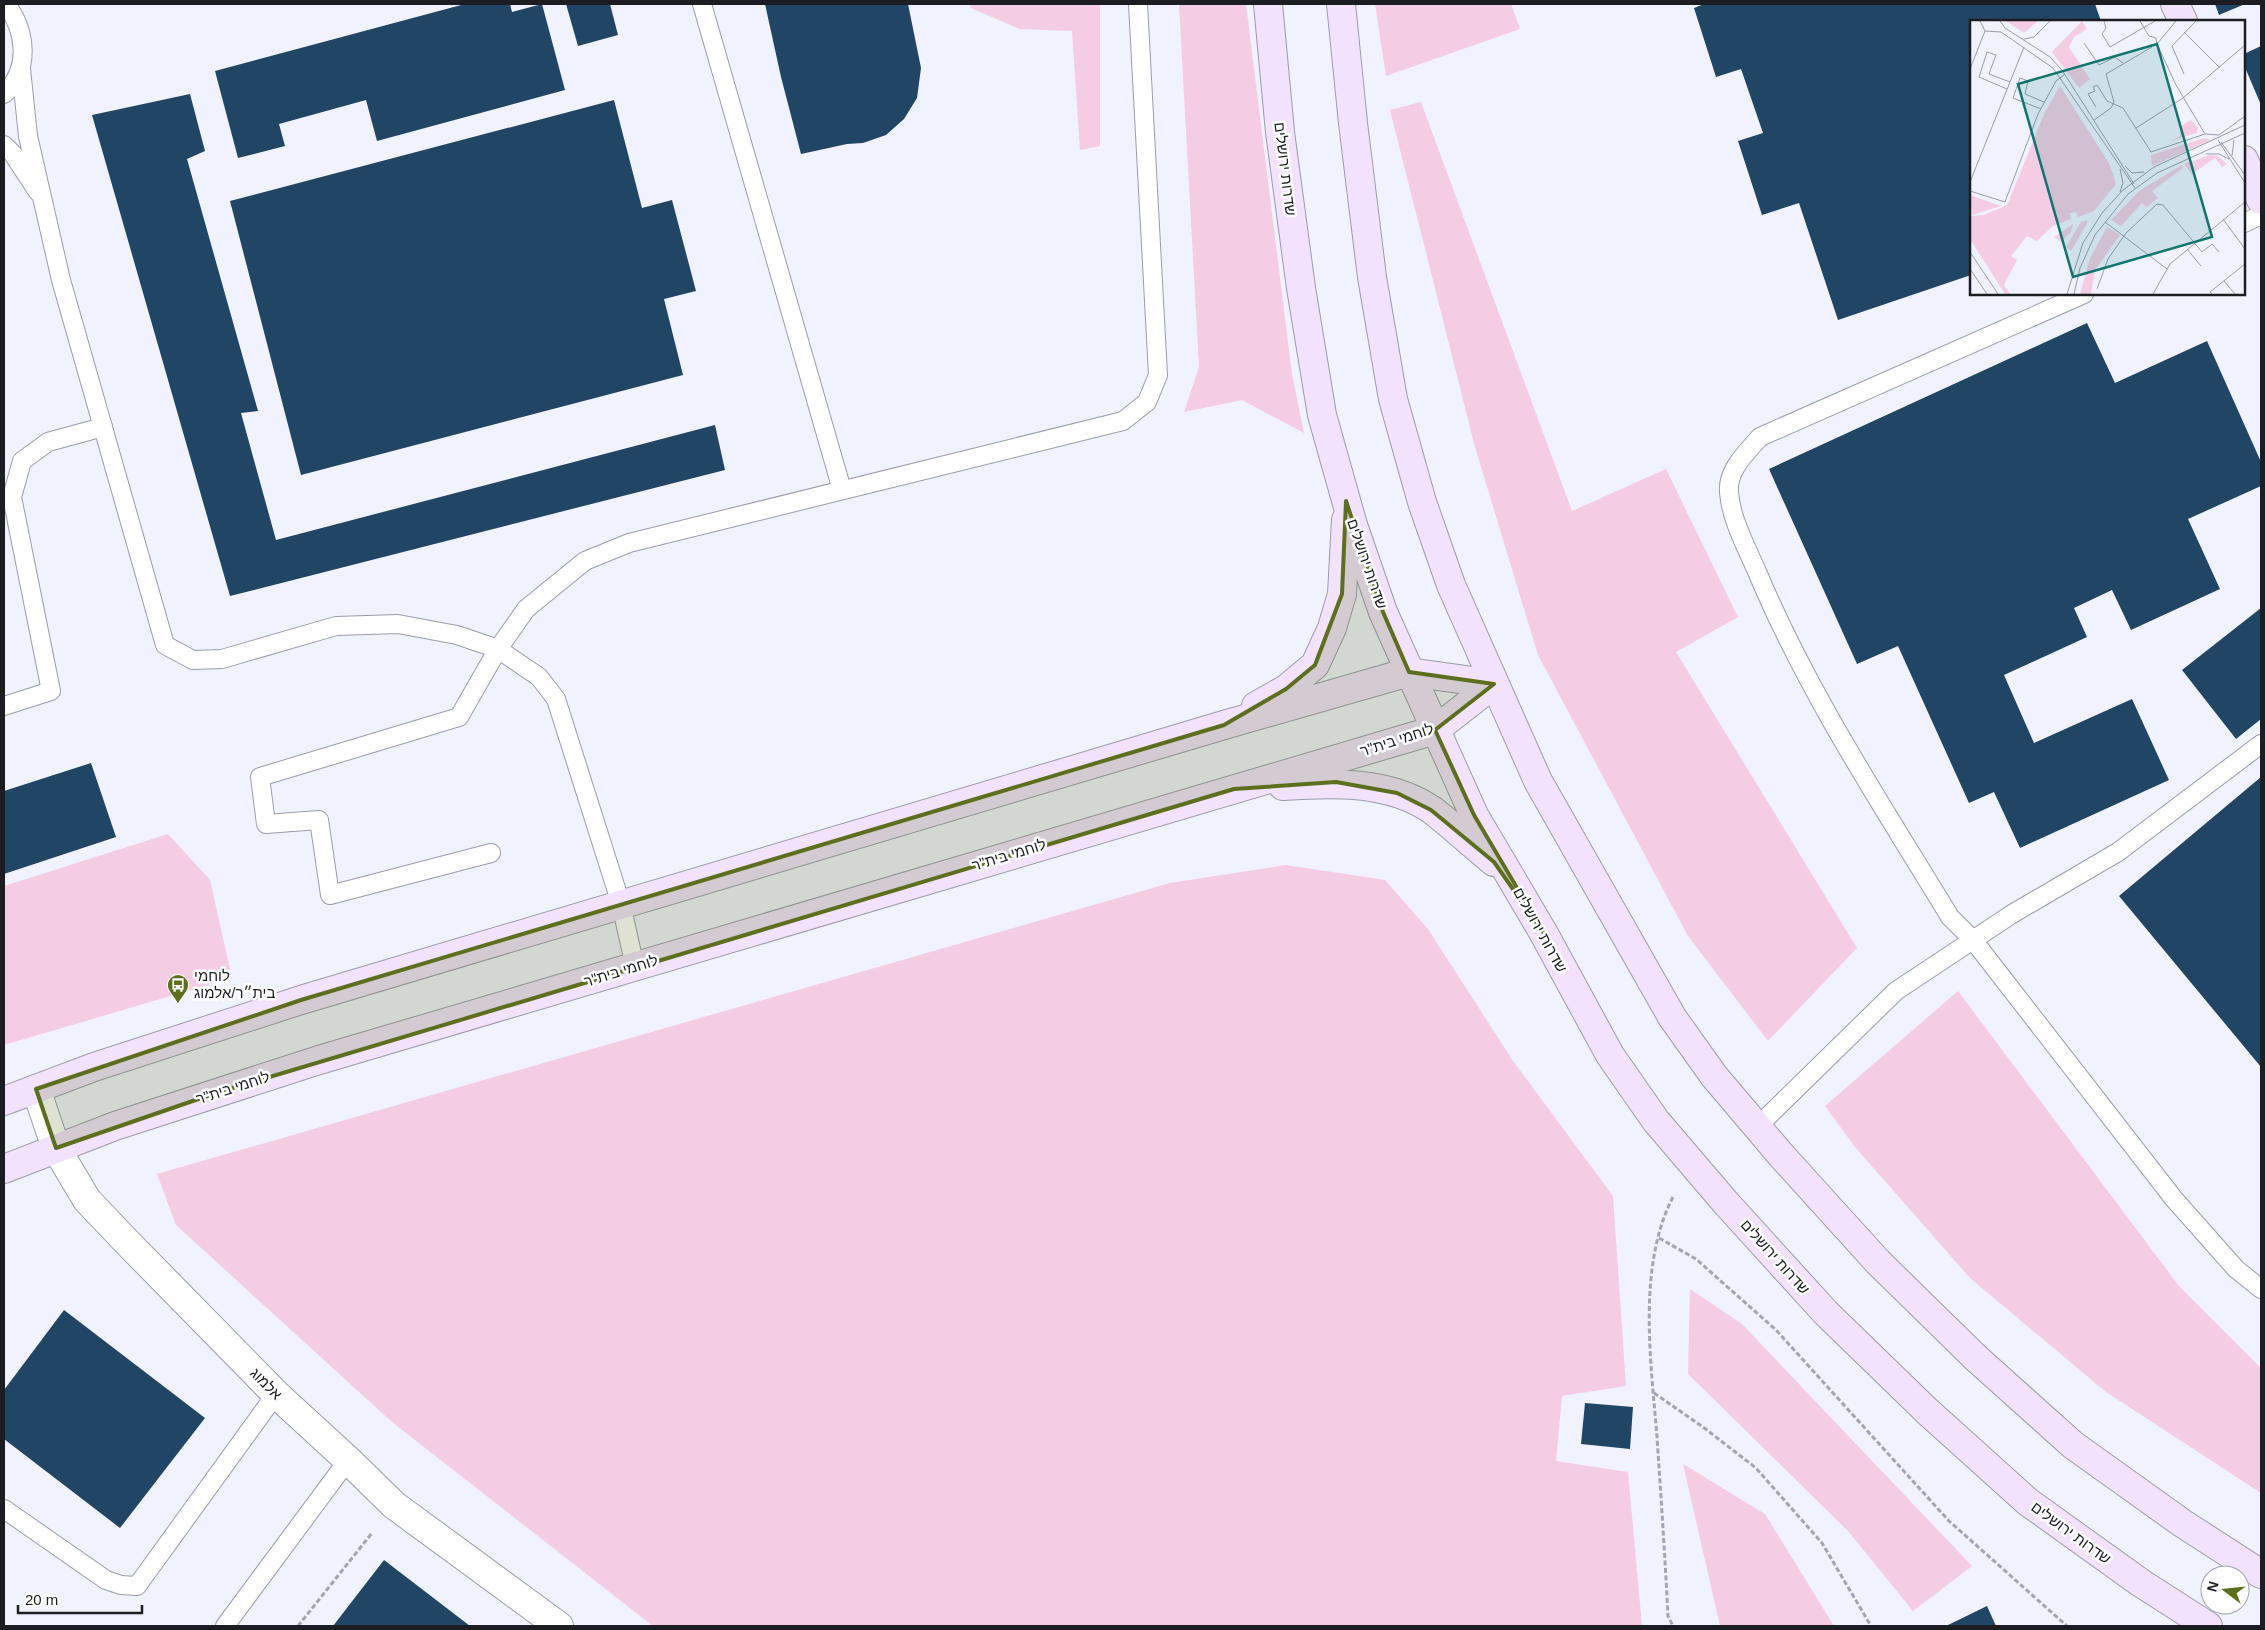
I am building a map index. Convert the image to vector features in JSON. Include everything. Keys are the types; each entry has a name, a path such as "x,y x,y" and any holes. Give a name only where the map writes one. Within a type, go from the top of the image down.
{"main road":[{"name":"שדרות ירושלים","path":"1268,4 1280,132 1301,288 1322,415 1346,501 1383,612 1474,815 1610,1055 1656,1121 1691,1162 1826,1313 1927,1411 2028,1502 2141,1583 2208,1626"},
{"path":"1341,4 1353,124 1372,277 1393,399 1422,502 1451,585 1538,781 1672,1017 1714,1076 1757,1127 1878,1262 1976,1358 2073,1445 2182,1523 2261,1574"},
{"path":"2175,4 2183,20"},
{"path":"2245,162 2261,200"},
{"path":"1224,725 1286,688 1315,665 1332,628 1342,594 1346,501"},
{"path":"4,1101 94,1066 206,1030 1224,725 1410,672 1494,684"},
{"name":"לוחמי בית\"ר","path":"4,1169 115,1126 244,1084 1435,730 1494,684"},
{"path":"1234,789 1336,782 1397,793 1431,810 1494,862 1542,932"}],"street":[{"name":"אלמוג","path":"36,1089 56,1148 87,1200 276,1394 394,1505 559,1626"}],"lane":[{"path":"6,4 16,18 23,40 20,69 28,136 45,203 61,280 165,645 193,660 222,658 336,626 398,624 457,634 498,649 539,678 556,699 622,904 635,967"},
{"path":"702,4 842,490"},
{"path":"491,853 330,895 319,820 266,824 260,777 459,717 498,649 526,609 585,560 629,543 1123,421 1147,402 1158,375 1138,4"},
{"path":"4,94 10,89 20,69"},
{"path":"4,145 13,154 45,203"},
{"path":"2245,223 2261,215"},
{"path":"2082,295 1760,437 1735,466 1728,490 1738,526 1771,604 1826,714 1950,917 1973,940 2174,1199 2236,1269 2261,1289"},
{"path":"4,706 50,691 12,497 22,461 48,442 103,427"},
{"path":"1757,1127 1896,991 2012,914 2118,852 2261,744"},
{"path":"4,1509 106,1580 121,1585 137,1586 276,1394"},
{"path":"224,1626 348,1460"}],"path":[{"path":"1673,1626 1668,1616 1650,1340 1652,1266 1667,1209 1691,1162"},
{"path":"1659,1238 1696,1259 1776,1330 1949,1520 2067,1626"},
{"path":"1654,1393 1703,1427 1756,1468 1822,1543 1871,1626"},
{"path":"298,1626 394,1505"}],"highlighted area":[{"path":"1346,501 1383,612 1409,672 1494,684 1435,730 1474,815 1543,932 1494,862 1431,810 1397,793 1336,782 1234,789 216,1093 56,1148 36,1089 301,1000 1224,725 1286,689 1315,665 1342,594"}],"shaded area":[{"path":"969,4 1100,4 1100,146 1080,150 1072,31 1020,29 971,8"},
{"path":"1179,4 1246,4 1292,374 1304,433 1242,400 1184,412 1199,367"},
{"path":"1375,4 1511,4 1520,29 1386,76"},
{"path":"1421,102 1572,511 1666,469 1738,617 1676,652 1857,948 1768,1041 1688,936 1538,655 1475,447 1390,110"},
{"path":"168,834 210,880 232,978 4,1045 4,886"},
{"path":"1286,865 1385,880 1428,929 1513,1061 1613,1196 1626,1386 1562,1396 1556,1461 1628,1472 1642,1626 653,1626 392,1422 176,1225 157,1174 1170,883"},
{"path":"1958,991 2179,1286 2261,1368 2261,1493 2106,1392 1970,1278 1855,1147 1825,1106"},
{"path":"1690,1289 1742,1324 1972,1566 1913,1611 1848,1531 1688,1374"},
{"path":"1683,1464 1765,1514 1834,1626 1720,1626"}],"building":[{"path":"465,4 510,4 512,12 542,4 565,90 377,141 366,100 279,124 285,146 238,158 215,71"},
{"path":"566,4 610,4 618,35 578,46"},
{"path":"765,4 908,4 921,68 917,98 904,119 886,135 863,143 847,144 801,154"},
{"path":"1704,4 2095,4 2101,20 1970,20 1970,275 1838,320 1799,203 1762,215 1738,141 1763,133 1741,69 1716,77 1694,8"},
{"path":"2215,4 2245,4 2219,15"},
{"path":"2261,46 2261,105 2245,67 2245,54"},
{"path":"190,94 205,151 187,159 258,411 241,413 276,540 715,425 725,470 230,596 92,115"},
{"path":"614,100 642,208 672,200 696,291 664,299 683,375 301,475 230,201"},
{"path":"2087,323 2115,383 2207,341 2261,462 2261,486 2188,519 2220,589 2131,630 2112,590 2074,608 2087,637 2004,675 2034,743 2132,699 2169,780 2020,848 1994,792 1969,803 1898,646 1857,664 1769,469"},
{"path":"2261,608 2261,719 2236,739 2182,670"},
{"path":"91,763 116,837 4,874 4,791"},
{"path":"2261,777 2261,1067 2119,896"},
{"path":"64,1310 205,1418 120,1528 4,1439 4,1390"},
{"path":"1585,1403 1633,1407 1630,1449 1581,1444"},
{"path":"384,1560 470,1626 333,1626"},
{"path":"1987,1606 1996,1626 1946,1626"}],"place":[{"name":"לוחמי בית״ר/אלמוג","path":"178,1004"}]}
